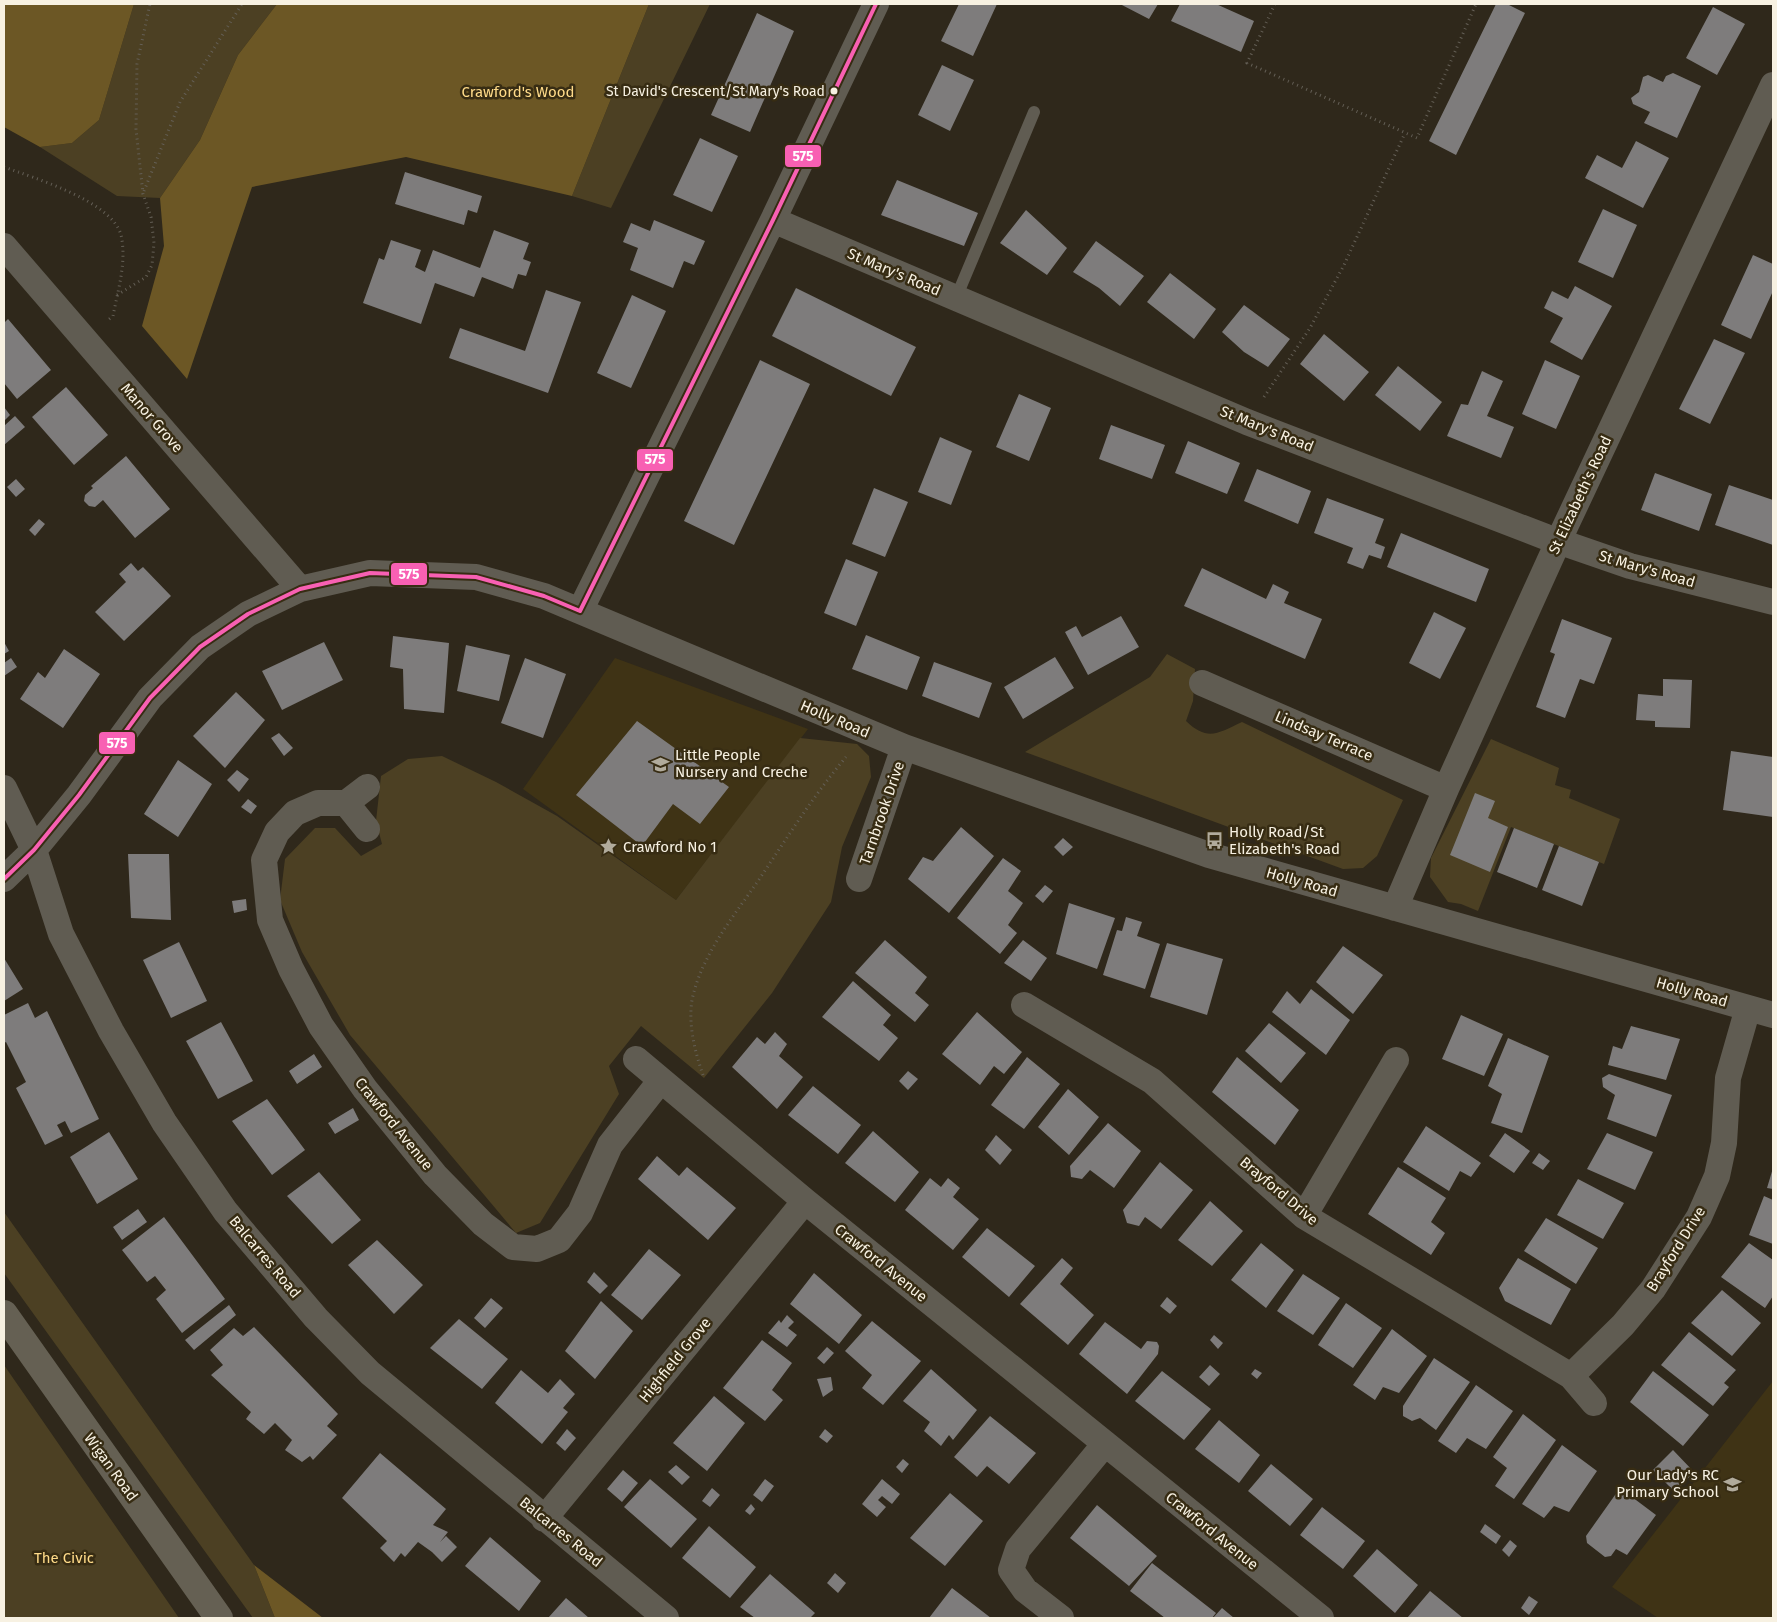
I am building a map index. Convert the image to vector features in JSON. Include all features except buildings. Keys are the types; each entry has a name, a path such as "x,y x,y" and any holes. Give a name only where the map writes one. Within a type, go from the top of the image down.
{"main road":[{"name":"Wigan Road","path":"4,1314 219,1618"}],"street":[{"path":"580,612 774,220 876,4"},
{"name":"St Elizabeth's Road","path":"1395,908 1446,789 1558,542 1773,85"},
{"name":"St Mary's Road","path":"774,220 1247,422 1558,542 1630,566 1773,602"},
{"name":"Manor Grove","path":"4,246 300,589"},
{"name":"Holly Road","path":"4,880 34,850 79,795 150,698 200,647 248,614 300,589 370,573 476,577 544,596 904,747 1209,855 1773,1015"},
{"name":"Lindsay Terrace","path":"1202,683 1446,789"},
{"name":"Tarnbrook Drive","path":"859,879 904,747"},
{"path":"367,786 346,803 367,829"},
{"name":"Balcarres Road","path":"4,788 34,850 61,934 111,1031 164,1122 226,1212 316,1318 370,1373 544,1519 666,1618"},
{"name":"Crawford Avenue","path":"346,803 318,803 295,813 277,832 264,860 270,920 291,969 321,1026 365,1089 435,1175 483,1224 513,1247 537,1249 559,1240 580,1213 610,1144 661,1080"},
{"name":"Brayford Drive","path":"1024,1005 1152,1081 1304,1216 1571,1376 1594,1403"},
{"name":"Brayford Drive","path":"1571,1376 1623,1325 1653,1289 1699,1218 1717,1176 1724,1143 1728,1078 1748,1008"},
{"name":"Crawford Avenue","path":"636,1059 805,1202 1104,1445 1321,1618"},
{"path":"1304,1216 1396,1060"},
{"name":"Highfield Grove","path":"544,1519 805,1202"},
{"path":"1060,1618 1025,1590 1011,1570 1018,1549 1104,1445"}],"lane":[{"path":"956,298 1034,112"}],"path":[{"path":"117,296 146,277 152,265 154,243 151,217 143,194 136,129 137,64 150,4"},
{"path":"143,194 180,102 242,4"},
{"path":"1275,4 1248,63 1417,138 1476,4"},
{"path":"1247,422 1310,328 1344,264 1405,133"},
{"path":"4,167 90,202 110,216 120,233 123,253 114,316 86,342"},
{"path":"701,1114 704,1078 695,1051 692,1025 692,1002 698,979 725,928 816,793 865,732"}],"shaded area":[{"name":"Little People Nursery and Creche","path":"615,658 808,729 676,900 523,789"},
{"name":"Our Lady's RC Primary School","path":"1773,1381 1773,1618 1658,1618 1612,1587"}],"green space":[{"path":"4,4 134,4 99,120 72,143 40,147 4,127"},
{"path":"134,4 277,4 238,55 200,140 160,198 117,196 40,147 72,143 99,120"},
{"name":"Crawford's Wood","path":"277,4 649,4 572,196 406,157 252,187 187,379 142,326 164,246 160,198 200,140 238,55"},
{"path":"649,4 710,4 611,208 572,196"},
{"path":"1167,654 1195,669 1193,701 1186,721 1194,728 1201,732 1213,734 1242,722 1403,800 1377,856 1363,868 1343,869 1025,752 1150,677"},
{"path":"800,738 857,744 869,756 871,777 842,847 831,902 772,993 704,1078 641,1026 609,1066 619,1094 540,1223 516,1233 350,1035 302,952 280,900 285,859 315,828 335,828 361,856 382,844 376,821 381,776 408,759 442,756 496,782 557,816 676,900"},
{"path":"1491,739 1559,768 1555,785 1571,790 1569,798 1620,819 1604,864 1511,827 1478,911 1461,904 1448,902 1430,877 1431,858"},
{"path":"4,1212 254,1565 275,1618 253,1618 4,1273"},
{"name":"The Civic","path":"4,1365 179,1618 4,1618"},
{"path":"254,1565 323,1618 275,1618"}],"transit line":[{"name":"575","path":"580,611 773,220 876,4"},
{"name":"575","path":"4,879 34,850 79,795 150,698 200,647 248,614 300,589 370,573 476,577 544,596 580,611"}],"place":[{"name":"St David's Crescent/St Mary's Road","path":"834,91"},
{"name":"Little People Nursery and Creche","path":"661,764"},
{"name":"Holly Road/St Elizabeth's Road","path":"1215,841"},
{"name":"Crawford No 1","path":"609,847"},
{"name":"Our Lady's RC Primary School","path":"1733,1484"}]}
